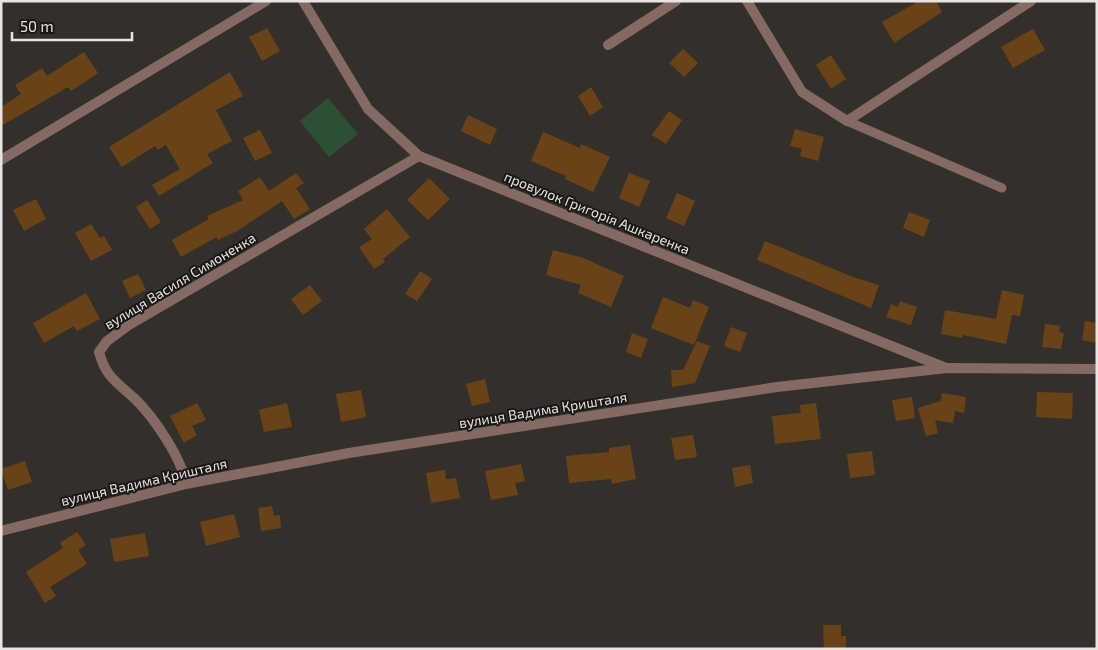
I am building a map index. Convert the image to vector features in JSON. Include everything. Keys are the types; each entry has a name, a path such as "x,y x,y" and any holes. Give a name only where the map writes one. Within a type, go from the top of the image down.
{"street":[{"path":"1,160 266,1"},
{"name":"провулок Григорія Ашкаренка","path":"303,1 368,109 419,156 946,368"},
{"path":"608,45 676,1"},
{"path":"746,1 802,92 847,121 1031,1"},
{"name":"вулиця Василя Симоненка","path":"186,484 184,473 149,414 135,399 112,381 103,367 99,352 107,341 129,325 419,156"},
{"name":"вулиця Вадима Кришталя","path":"1,531 186,484 349,453 777,387 946,368 1097,369"}],"lane":[{"path":"847,121 1002,188"}],"green space":[{"path":"328,98 358,134 329,157 300,121"}],"building":[{"path":"919,1 936,1 942,12 894,43 882,22"},
{"path":"267,28 280,51 262,61 249,37"},
{"path":"1033,29 1045,50 1013,68 1001,47"},
{"path":"683,49 698,63 684,77 669,63"},
{"path":"84,52 98,73 71,91 68,87 1,126 1,107 21,94 15,85 42,68 47,76"},
{"path":"831,55 846,79 831,89 816,65"},
{"path":"230,72 243,96 216,110 232,141 207,154 213,163 159,196 152,185 180,169 166,145 158,150 155,146 122,167 109,147"},
{"path":"591,87 603,107 590,116 578,96"},
{"path":"669,111 682,120 666,144 652,135"},
{"path":"468,115 497,129 490,145 461,131"},
{"path":"795,129 824,137 818,161 800,156 802,149 790,146"},
{"path":"260,130 272,153 255,161 243,138"},
{"path":"543,132 580,148 581,144 610,157 593,192 565,179 566,176 531,161"},
{"path":"296,173 304,183 296,188 310,209 294,219 282,201 237,231 218,240 217,237 181,257 172,240 209,219 207,216 243,200 238,191 260,177 269,191"},
{"path":"629,173 650,181 639,207 619,198"},
{"path":"429,178 450,199 428,220 407,200"},
{"path":"677,193 695,201 684,226 666,218"},
{"path":"36,199 46,219 24,231 13,210"},
{"path":"147,200 161,222 150,229 136,207"},
{"path":"387,209 410,237 383,259 385,262 374,269 359,247 372,239 364,229"},
{"path":"909,212 930,220 924,237 903,228"},
{"path":"91,224 100,238 104,236 112,250 91,261 75,233"},
{"path":"765,241 853,277 879,285 871,308 757,260"},
{"path":"553,250 583,258 624,276 611,307 578,293 581,285 546,275"},
{"path":"420,271 432,279 417,301 405,294"},
{"path":"138,274 146,290 130,298 122,281"},
{"path":"310,285 322,301 303,315 291,299"},
{"path":"1002,290 1024,295 1020,316 1012,315 1006,344 963,335 962,338 941,334 945,310 996,319"},
{"path":"86,293 100,319 77,331 74,326 44,343 33,323"},
{"path":"663,297 690,308 693,300 709,307 694,345 651,328"},
{"path":"900,301 917,307 911,325 886,317 891,304 898,307"},
{"path":"1085,321 1097,323 1097,343 1082,340"},
{"path":"1045,324 1060,326 1059,332 1064,333 1061,349 1042,347"},
{"path":"731,327 747,333 740,352 724,346"},
{"path":"632,333 648,339 641,358 626,352"},
{"path":"697,341 710,346 695,383 672,387 671,370 683,370"},
{"path":"485,379 490,402 472,406 466,384"},
{"path":"361,390 366,417 341,422 336,394"},
{"path":"1037,392 1073,393 1072,419 1036,417"},
{"path":"942,393 966,397 964,413 955,411 953,423 935,420 938,433 926,436 918,408 941,401"},
{"path":"912,397 915,418 896,421 892,400"},
{"path":"197,403 206,420 192,426 197,435 184,443 170,416"},
{"path":"287,403 292,427 264,432 259,410"},
{"path":"816,403 821,439 775,444 772,416 801,413 800,405"},
{"path":"693,435 697,457 675,460 671,438"},
{"path":"630,445 636,479 612,484 611,479 569,483 566,456 609,452 609,448"},
{"path":"872,451 875,475 850,478 847,454"},
{"path":"25,461 32,482 8,490 1,469"},
{"path":"521,464 525,481 515,483 518,495 491,500 485,471"},
{"path":"750,465 753,483 735,487 732,468"},
{"path":"445,470 446,479 456,478 460,498 431,503 426,473"},
{"path":"272,506 274,516 280,515 281,528 261,531 258,508"},
{"path":"234,514 240,537 206,546 200,522"},
{"path":"77,532 86,545 78,550 87,564 50,587 56,596 45,603 26,572 63,548 60,543"},
{"path":"145,533 149,556 114,562 110,539"},
{"path":"823,625 841,625 841,636 846,636 846,649 824,649"}]}
